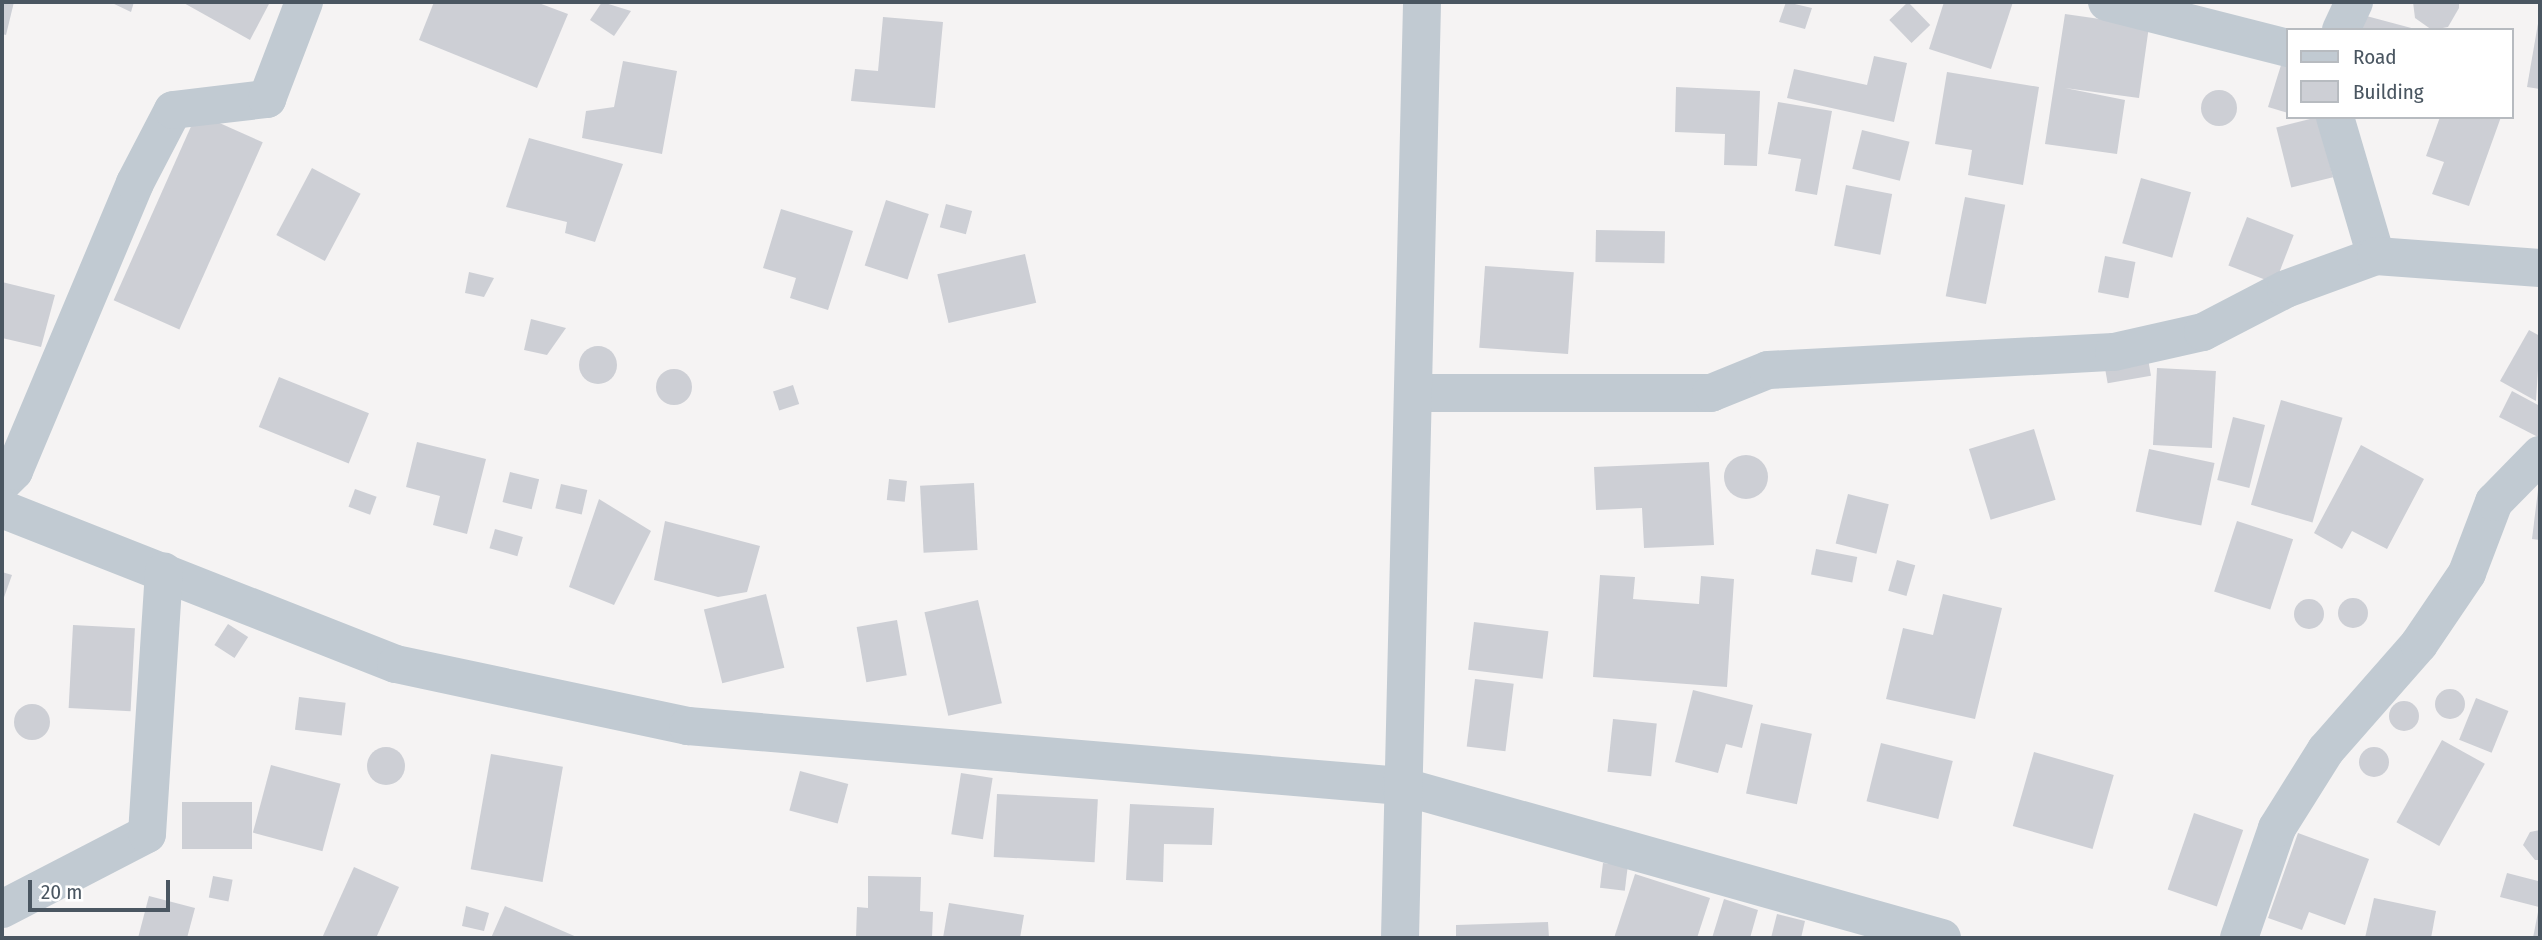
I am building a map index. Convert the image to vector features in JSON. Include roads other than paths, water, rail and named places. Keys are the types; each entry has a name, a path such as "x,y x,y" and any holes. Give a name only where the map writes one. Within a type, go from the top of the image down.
{"street":[{"path":"2,482 14,471 135,183 173,110 267,99 304,2"},
{"path":"1400,938 1401,786 1414,393 1422,2"},
{"path":"2106,2 2286,47"},
{"path":"2342,28 2354,2"},
{"path":"2336,119 2376,256"},
{"path":"1414,393 1711,393 1768,370 2114,352 2203,332 2286,289 2376,256 2540,268"},
{"path":"2239,938 2277,828 2312,772 2419,644 2467,573 2494,502 2540,455"},
{"path":"2,509 396,664 688,726 1401,786 1942,938"},
{"path":"2,909 147,834 164,572"}]}
